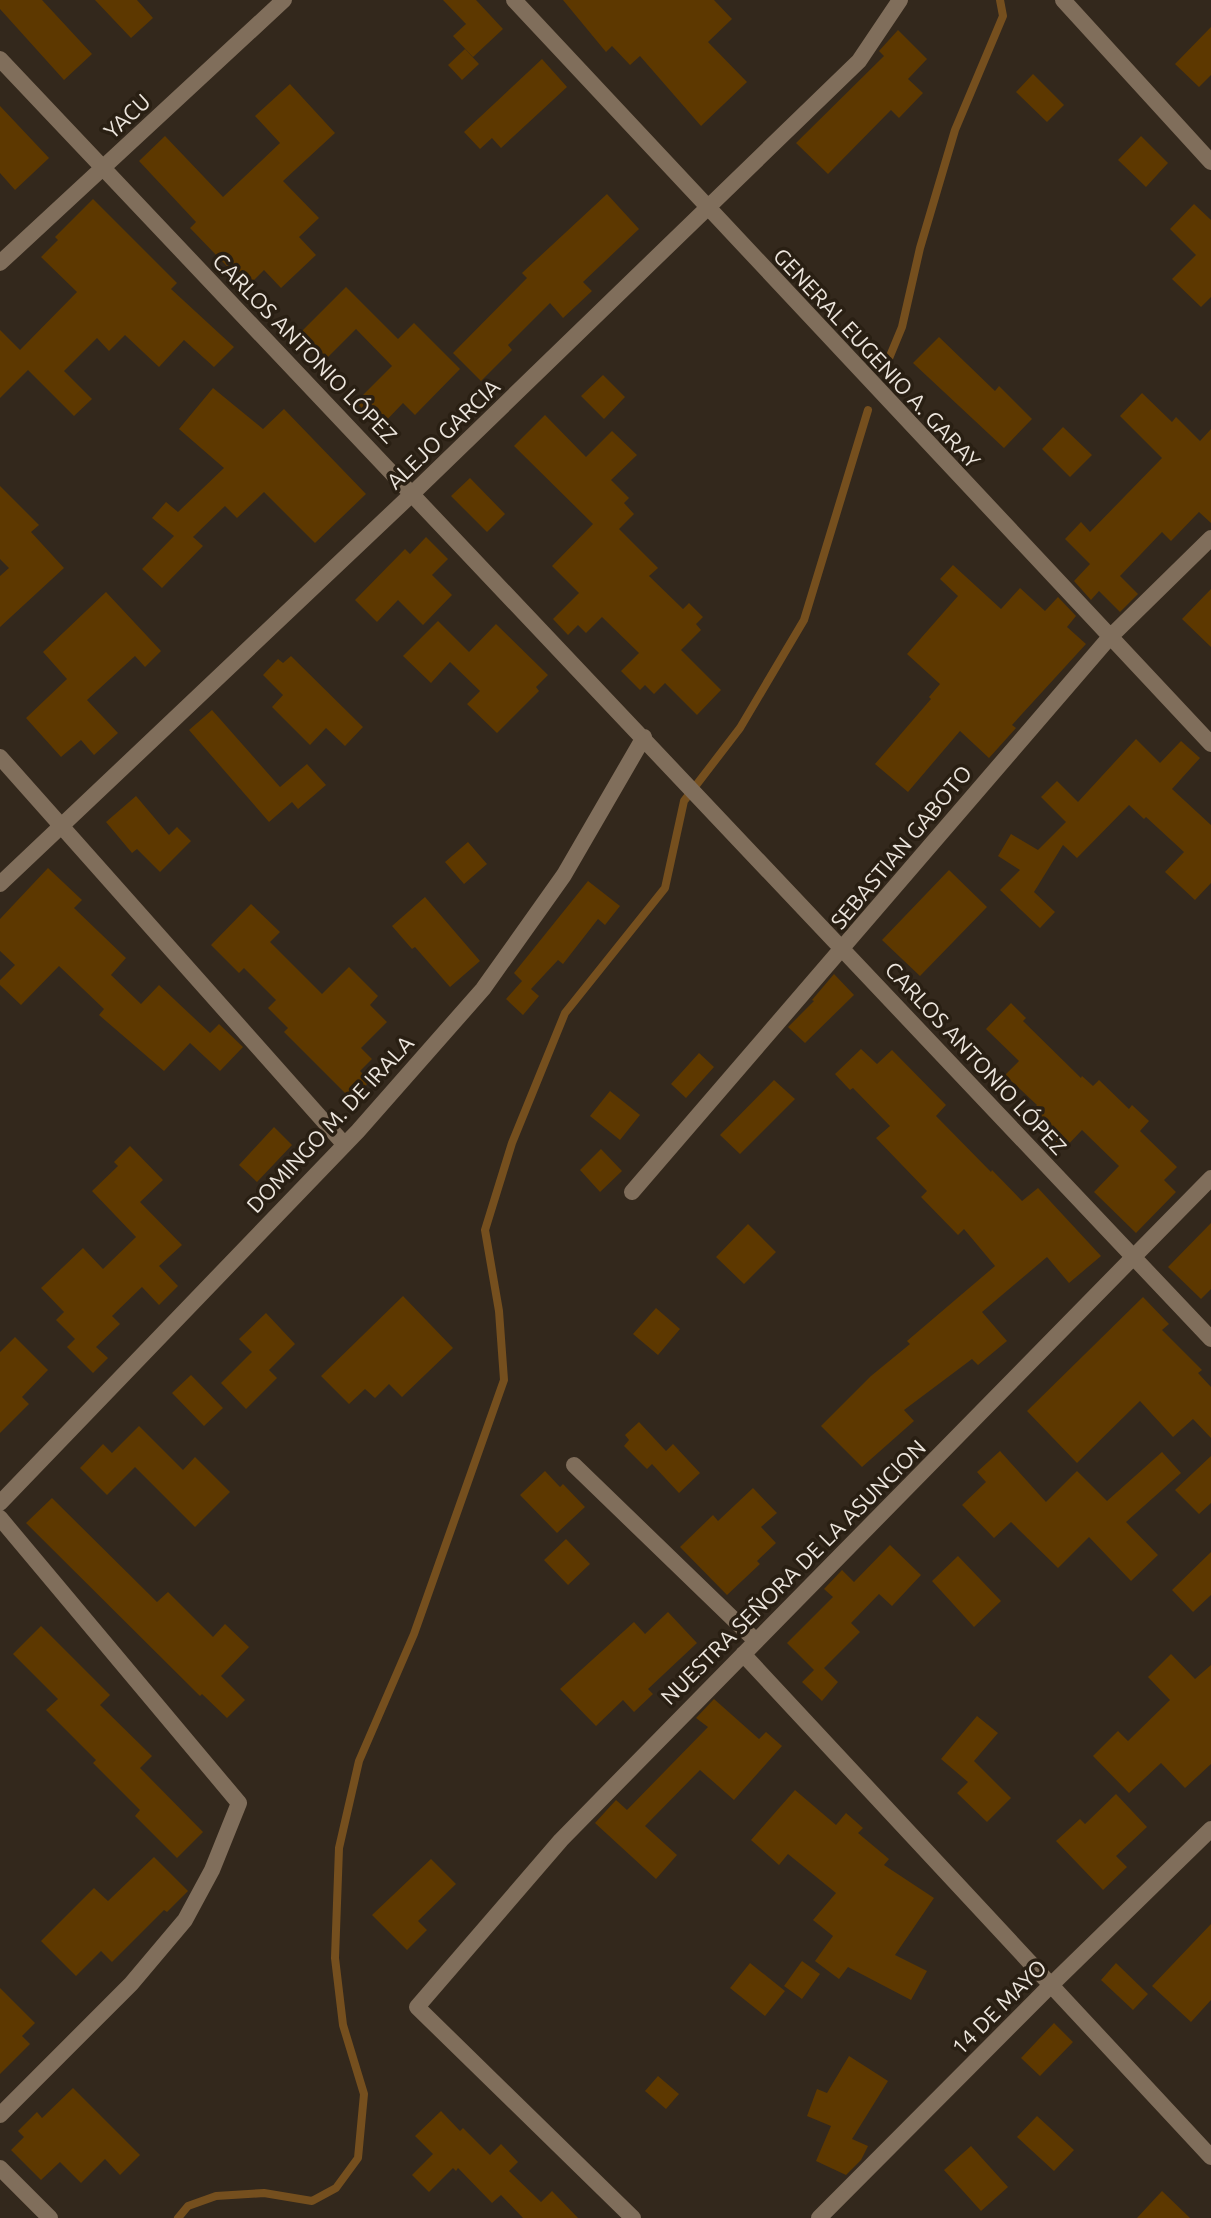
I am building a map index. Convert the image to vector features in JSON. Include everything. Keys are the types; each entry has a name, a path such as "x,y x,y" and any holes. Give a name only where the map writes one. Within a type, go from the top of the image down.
{"street":[{"name":"YACU","path":"0,263 284,0"},
{"name":"GENERAL EUGENIO A. GARAY","path":"514,0 1211,744"},
{"name":"ALEJO GARCIA","path":"0,884 413,493 859,61 900,0"},
{"path":"1063,0 1211,162"},
{"name":"CARLOS ANTONIO LÓPEZ","path":"0,59 1211,1339"},
{"name":"SEBASTIAN GABOTO","path":"632,1192 1109,638 1211,538"},
{"name":"DOMINGO M. DE IRALA","path":"0,1503 344,1144 483,989 564,875 644,737"},
{"path":"0,757 344,1144"},
{"name":"NUESTRA SEÑORA DE LA ASUNCION","path":"633,2218 417,2007 561,1840 1211,1178"},
{"path":"574,1465 756,1641"},
{"path":"0,1518 239,1803 212,1870 185,1920 131,1984 0,2115"},
{"path":"743,1654 1211,2157"},
{"name":"14 DE MAYO","path":"819,2218 1211,1829"},
{"path":"0,2168 50,2218"}],"building":[{"path":"0,0 42,0 92,54 64,80 0,9"},
{"path":"95,0 137,0 153,18 131,38"},
{"path":"443,0 476,0 503,29 473,57 453,36 466,24"},
{"path":"563,0 714,0 732,19 708,42 747,82 701,126 640,56 630,65 612,46 606,52"},
{"path":"1211,27 1211,75 1199,87 1175,64"},
{"path":"898,30 927,59 908,79 923,93 899,118 891,110 828,174 796,143 884,56 879,51"},
{"path":"465,49 479,64 462,80 448,65"},
{"path":"542,59 567,87 501,148 492,138 480,149 464,132"},
{"path":"1033,74 1064,105 1047,122 1016,92"},
{"path":"290,84 335,133 283,181 319,218 299,237 316,255 281,288 264,270 247,287 190,228 196,222 139,161 165,136 223,197 280,143 255,116"},
{"path":"0,106 49,158 15,190 0,173"},
{"path":"1141,136 1168,163 1146,187 1118,160"},
{"path":"607,194 639,229 583,282 592,291 563,318 550,303 508,345 512,350 481,381 453,353 527,278 522,273"},
{"path":"93,199 177,283 171,289 234,347 214,367 184,340 159,367 125,335 109,351 97,338 64,371 92,399 74,416 28,370 0,398 0,330 20,350 77,292 41,257 58,240 55,237"},
{"path":"1194,204 1211,220 1211,297 1201,307 1172,279 1196,255 1170,229"},
{"path":"346,287 398,339 414,323 460,369 415,415 403,403 380,427 356,402 392,366 356,329 327,358 301,332"},
{"path":"939,337 995,391 999,386 1032,419 1004,448 913,363"},
{"path":"603,375 625,397 604,419 581,396"},
{"path":"213,388 263,429 284,409 366,494 315,543 264,492 237,518 225,506 193,537 203,546 162,588 142,569 174,536 152,518 166,502 178,512 224,468 179,429"},
{"path":"1142,393 1172,422 1176,417 1200,441 1211,429 1211,523 1199,512 1171,541 1162,532 1120,576 1138,594 1120,612 1099,591 1091,600 1074,581 1090,564 1065,539 1081,522 1090,532 1162,458 1120,416"},
{"path":"545,415 586,457 612,431 637,455 611,480 629,498 624,503 634,514 619,529 658,568 649,576 683,609 689,603 703,617 696,624 701,630 681,650 721,690 697,715 665,683 654,694 645,685 640,690 621,671 639,653 602,617 586,633 578,625 568,635 553,619 579,593 552,566 593,524 514,446"},
{"path":"1063,427 1092,455 1070,477 1042,449"},
{"path":"470,478 505,514 487,532 451,496"},
{"path":"0,486 39,525 31,532 64,568 0,627 0,576 9,568 0,559"},
{"path":"426,537 448,559 432,575 452,595 423,625 398,600 377,622 355,600 405,549 410,554"},
{"path":"953,565 1001,609 1020,588 1045,611 1058,597 1076,616 1067,627 1086,644 1012,725 1016,728 989,758 960,731 908,792 875,764 931,699 929,697 940,684 907,654 958,596 940,579"},
{"path":"1211,589 1211,647 1182,619"},
{"path":"106,592 161,651 145,667 135,656 87,700 118,733 94,755 81,740 61,757 26,718 67,679 43,652"},
{"path":"438,621 469,652 496,624 548,675 536,687 539,691 497,733 467,704 480,691 450,662 431,683 403,656"},
{"path":"291,656 363,727 345,746 326,728 310,745 272,707 283,695 263,675 278,659 283,663"},
{"path":"212,710 280,787 307,764 326,785 298,809 292,802 269,822 189,730"},
{"path":"1136,739 1160,763 1181,741 1200,758 1172,789 1211,825 1211,883 1195,900 1165,872 1184,852 1129,805 1077,858 1063,845 1034,892 1055,912 1040,928 1000,890 1020,870 998,856 1011,834 1038,850 1066,822 1041,797 1057,781 1078,802"},
{"path":"136,796 169,835 177,827 191,841 160,872 137,849 132,853 106,822"},
{"path":"468,842 487,864 464,884 445,862"},
{"path":"48,868 82,900 74,908 126,958 111,975 141,1004 159,985 210,1033 219,1024 243,1047 220,1071 190,1043 164,1071 99,1015 104,1009 59,966 21,1005 0,985 0,980 15,965 0,951 0,919"},
{"path":"949,870 987,907 920,976 882,940"},
{"path":"588,881 620,906 605,925 598,919 563,964 558,960 531,989 539,996 523,1015 506,999 522,981 514,973"},
{"path":"425,897 480,961 450,987 392,926"},
{"path":"251,904 280,932 270,942 322,994 349,967 378,996 370,1005 387,1022 361,1048 372,1059 360,1071 370,1081 352,1100 284,1032 288,1028 268,1008 276,1000 244,968 239,973 211,945"},
{"path":"834,974 854,995 805,1043 788,1027 814,1001"},
{"path":"1011,1003 1026,1018 1023,1021 1081,1078 1093,1086 1099,1080 1129,1109 1132,1105 1149,1121 1140,1131 1177,1167 1164,1180 1176,1192 1136,1233 1094,1192 1119,1166 1082,1130 1063,1150 1030,1112 1037,1105 1005,1075 1019,1061 986,1029"},
{"path":"861,1049 877,1064 892,1050 946,1105 936,1116 991,1172 1022,1201 1038,1188 1101,1256 1069,1283 1047,1257 982,1312 1007,1341 978,1365 972,1359 904,1410 914,1421 862,1467 821,1426 871,1376 910,1344 907,1341 995,1266 964,1229 958,1235 921,1197 927,1191 876,1138 890,1126 835,1074"},
{"path":"699,1053 714,1067 686,1098 671,1084"},
{"path":"774,1080 795,1099 740,1154 720,1135"},
{"path":"610,1091 640,1115 620,1140 590,1116"},
{"path":"274,1127 292,1145 257,1182 239,1165"},
{"path":"130,1146 163,1180 140,1202 182,1245 159,1266 178,1286 159,1305 142,1287 112,1316 120,1324 96,1347 108,1358 93,1373 67,1347 75,1339 56,1320 64,1312 41,1288 83,1248 103,1269 136,1237 92,1191 118,1166 114,1162"},
{"path":"601,1149 622,1171 600,1192 580,1170"},
{"path":"1211,1223 1211,1289 1201,1299 1168,1267"},
{"path":"748,1224 776,1252 744,1284 716,1257"},
{"path":"403,1296 453,1348 402,1397 389,1384 375,1398 365,1389 349,1404 321,1376"},
{"path":"1143,1297 1169,1324 1162,1330 1202,1370 1198,1373 1211,1387 1211,1438 1193,1419 1173,1437 1140,1401 1077,1463 1027,1411"},
{"path":"656,1308 680,1329 658,1355 633,1334"},
{"path":"266,1313 295,1344 269,1370 277,1378 246,1409 221,1383 252,1352 239,1339"},
{"path":"15,1337 48,1370 22,1397 29,1404 0,1433 0,1352"},
{"path":"191,1375 223,1408 204,1426 172,1393"},
{"path":"639,1422 666,1451 673,1444 700,1473 679,1493 652,1464 647,1469 624,1446 629,1440 625,1435"},
{"path":"139,1426 183,1470 195,1457 230,1492 195,1527 135,1467 107,1495 80,1468 103,1444 112,1453"},
{"path":"1000,1451 1046,1502 1077,1471 1107,1501 1162,1452 1181,1473 1126,1522 1158,1555 1131,1581 1089,1537 1058,1568 1011,1522 994,1538 962,1505 986,1482 977,1472"},
{"path":"1211,1456 1211,1503 1199,1514 1175,1490"},
{"path":"545,1471 585,1507 557,1533 520,1495"},
{"path":"753,1488 777,1513 761,1527 776,1543 757,1561 760,1564 727,1595 680,1547 713,1515 718,1521"},
{"path":"52,1498 157,1602 168,1592 213,1637 225,1624 249,1647 221,1676 245,1700 227,1718 202,1694 200,1696 26,1523"},
{"path":"566,1539 590,1564 568,1585 544,1560"},
{"path":"890,1545 921,1575 892,1606 879,1594 851,1623 860,1632 824,1668 838,1682 822,1701 802,1682 814,1670 787,1643 833,1597 824,1589 842,1570 854,1582"},
{"path":"1211,1552 1211,1595 1193,1612 1172,1590"},
{"path":"958,1556 1001,1601 974,1627 932,1581"},
{"path":"668,1612 697,1643 648,1689 653,1694 634,1712 623,1700 596,1726 560,1689 634,1622 645,1634"},
{"path":"41,1626 110,1695 100,1705 152,1756 140,1768 203,1832 177,1858 135,1816 140,1810 93,1763 96,1760 46,1710 58,1699 13,1654"},
{"path":"1171,1654 1195,1679 1211,1665 1211,1764 1185,1788 1161,1763 1129,1793 1093,1756 1118,1731 1128,1741 1170,1700 1148,1677"},
{"path":"714,1699 759,1739 766,1732 782,1746 734,1800 700,1770 645,1826 677,1855 656,1879 595,1823 616,1800 627,1810 708,1727 696,1718"},
{"path":"977,1716 998,1733 974,1761 1011,1798 987,1822 957,1793 968,1782 941,1759"},
{"path":"795,1790 836,1825 846,1813 863,1828 858,1833 889,1859 884,1865 934,1898 895,1955 927,1971 911,2000 848,1967 839,1979 815,1961 833,1936 813,1920 836,1893 788,1854 779,1865 751,1840"},
{"path":"1116,1794 1147,1827 1116,1856 1127,1867 1103,1890 1056,1841 1080,1819 1085,1824"},
{"path":"154,1857 188,1891 167,1912 164,1910 112,1962 101,1951 76,1976 41,1941 94,1888 108,1901"},
{"path":"431,1859 456,1884 418,1921 427,1930 407,1950 372,1915"},
{"path":"1211,1924 1211,2000 1191,2022 1152,1986"},
{"path":"802,1961 820,1974 802,1999 784,1986"},
{"path":"750,1963 785,1991 765,2016 730,1988"},
{"path":"1116,1963 1148,1994 1133,2010 1101,1980"},
{"path":"0,1988 35,2023 22,2036 30,2044 0,2074"},
{"path":"1054,2023 1073,2042 1040,2076 1021,2058"},
{"path":"849,2056 888,2081 852,2139 868,2146 861,2160 846,2175 816,2161 831,2126 807,2116 817,2089 827,2093"},
{"path":"658,2076 679,2094 666,2109 645,2091"},
{"path":"73,2088 140,2155 120,2175 105,2159 81,2183 60,2162 41,2180 11,2150 24,2137 18,2131 37,2112 42,2118"},
{"path":"441,2111 490,2155 501,2144 518,2162 509,2171 541,2202 552,2191 578,2218 523,2218 501,2195 492,2203 458,2168 456,2171 453,2168 429,2192 412,2175 433,2154 415,2136"},
{"path":"1037,2116 1074,2150 1054,2171 1017,2137"},
{"path":"971,2146 1008,2187 981,2211 944,2170"},
{"path":"1162,2191 1190,2218 1137,2218"}],"waterway":[{"path":"885,368 902,327 920,248 955,130 1003,16 1000,0"},
{"path":"178,2218 188,2206 216,2196 264,2193 312,2201 336,2188 358,2158 364,2094 343,2025 335,1958 339,1848 359,1761 414,1634 504,1380 499,1311 485,1230 512,1143 565,1013 665,888 684,801 740,728 804,620 868,410"}]}
